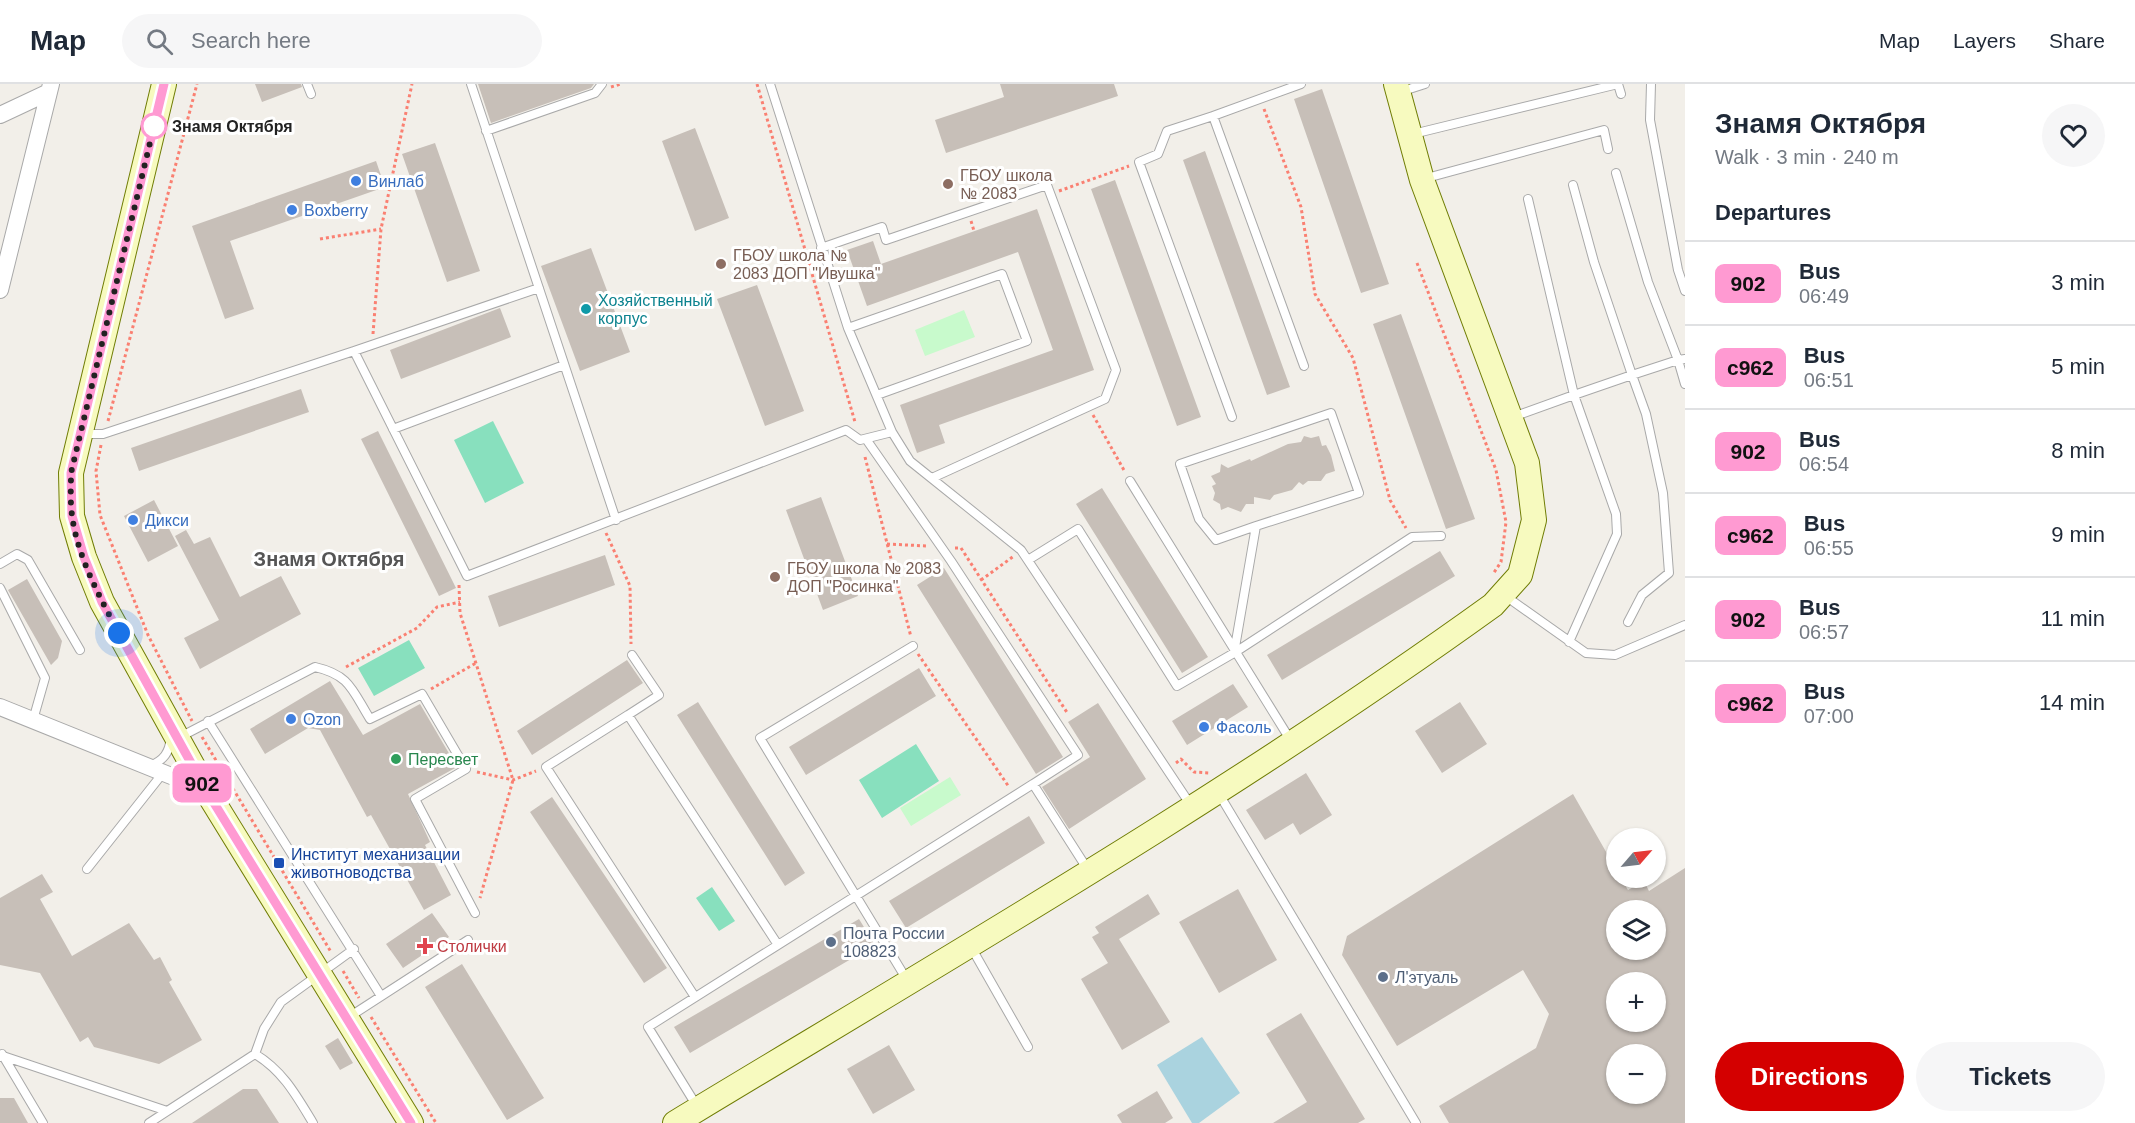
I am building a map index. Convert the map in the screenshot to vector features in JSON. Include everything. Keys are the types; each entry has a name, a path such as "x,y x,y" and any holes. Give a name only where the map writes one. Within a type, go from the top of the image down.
{"street":[{"path":"164,84 92,434 71,473 72,516 84,557 102,602 182,732 206,790 327,967 355,1013 411,1123"},
{"path":"0,115 50,88"},
{"path":"0,290 50,88"},
{"path":"675,1123 1192,807 1214,783 1293,744 1428,652 1496,588 1520,575 1534,520 1527,463 1422,180 1397,88"},
{"path":"2,709 206,790"}],"lane":[{"path":"307,84 311,94"},
{"path":"471,84 616,519"},
{"path":"486,131 595,93 602,84"},
{"path":"770,84 848,328 892,432 910,461 1021,550 1192,807"},
{"path":"1232,417 1139,162 1158,154 1167,131 1301,84"},
{"path":"1397,88 1425,84"},
{"path":"1409,135 1618,84 1621,94"},
{"path":"1651,84 1650,120 1678,270 1685,291"},
{"path":"1213,116 1304,366"},
{"path":"1422,180 1604,130 1608,149"},
{"path":"1616,173 1648,282 1682,360 1685,384"},
{"path":"821,248 882,227 886,240 1047,185 1116,370 1105,399 932,478"},
{"path":"1573,185 1594,262 1646,414 1663,493 1669,573 1642,596 1628,622"},
{"path":"1528,199 1574,395 1616,514 1617,534 1569,642"},
{"path":"848,328 1002,274 1027,341 877,395"},
{"path":"92,434 354,351 539,288"},
{"path":"354,351 467,576 846,430 863,439 951,561 1078,755 648,1027 699,1109"},
{"path":"1509,419 1632,375 1682,360"},
{"path":"393,429 564,365"},
{"path":"1331,413 1359,493 1256,526 1216,540 1199,519 1180,464 1331,413"},
{"path":"863,439 892,432"},
{"path":"1130,481 1234,653 1293,744"},
{"path":"1234,653 1256,526"},
{"path":"1028,560 1078,529 1177,686 1234,653 1412,537 1441,536"},
{"path":"0,564 17,554 28,560 80,650"},
{"path":"0,588 45,678 33,720"},
{"path":"1496,588 1586,653 1615,655 1685,625"},
{"path":"907,982 760,738 913,646"},
{"path":"632,655 659,695 546,767 694,997"},
{"path":"87,869 182,732 315,668 336,672 350,687 370,719 422,694 466,770 415,799 475,913"},
{"path":"628,715 778,945"},
{"path":"208,721 354,949 381,996"},
{"path":"1214,783 1416,1123"},
{"path":"1033,784 1088,872"},
{"path":"355,1013 468,940"},
{"path":"969,944 1028,1047"},
{"path":"149,1123 255,1054 264,1029 281,1002 354,949"},
{"path":"255,1054 285,1077 313,1123"},
{"path":"1,1055 167,1111"},
{"path":"1,1055 43,1123"}],"path":[{"path":"197,84 167,190 115,403 92,434 100,515 148,634 182,732 355,1013 436,1123"},
{"path":"372,345 381,229 412,84"},
{"path":"757,84 863,439 913,646 1015,796"},
{"path":"1260,99 1301,207 1315,294 1353,358 1390,500 1412,537"},
{"path":"1051,195 1139,162"},
{"path":"320,239 381,229"},
{"path":"1417,263 1496,470 1506,522 1496,588"},
{"path":"1088,406 1130,481"},
{"path":"602,525 630,586 632,655"},
{"path":"981,580 1021,550"},
{"path":"467,576 459,584 460,613 513,780 475,913"},
{"path":"336,672 417,628 437,608 460,602"},
{"path":"422,694 476,663"},
{"path":"1167,769 1181,759 1194,772 1214,783"},
{"path":"466,770 513,780 546,767"}],"green space":[{"path":"964,310 975,337 925,356 915,330"},
{"path":"493,421 524,483 485,503 454,440"},
{"path":"409,640 425,668 374,696 358,668"},
{"path":"916,744 939,781 882,818 859,780"},
{"path":"950,777 961,795 911,826 900,808"},
{"path":"712,887 735,921 719,931 696,898"}],"water":[{"path":"1202,1037 1240,1093 1199,1123 1192,1123 1157,1065"}],"building":[{"path":"255,84 301,84 302,87 262,102"},
{"path":"478,84 594,84 591,88 491,123"},
{"path":"1000,84 1114,84 1118,96 946,153 935,120 1004,97"},
{"path":"1322,89 1389,284 1361,293 1294,99"},
{"path":"695,128 729,218 695,231 662,141"},
{"path":"435,143 480,271 447,282 402,154"},
{"path":"1205,151 1290,387 1267,395 1183,160"},
{"path":"376,161 385,187 230,241 254,309 225,319 192,226"},
{"path":"1115,180 1201,417 1177,426 1091,189"},
{"path":"1037,209 1094,370 939,425 945,443 917,453 900,405 1053,350 1018,252 867,306 847,250 873,241 881,264"},
{"name":"Хозяйственный корпус","path":"591,248 630,352 580,371 541,266"},
{"path":"757,285 804,411 765,426 717,299"},
{"path":"500,308 511,337 401,379 390,350"},
{"path":"1401,314 1475,519 1446,529 1373,324"},
{"path":"301,389 309,412 139,471 131,448"},
{"path":"378,431 456,588 439,596 361,439"},
{"path":"1304,436 1311,438 1319,436 1322,446 1326,445 1331,455 1335,471 1326,474 1321,481 1308,481 1303,485 1299,482 1292,490 1274,495 1270,500 1254,497 1254,504 1246,504 1241,512 1228,507 1221,510 1220,504 1213,500 1215,493 1212,486 1216,484 1211,476 1220,472 1221,464 1228,468 1250,459 1251,461 1288,444 1301,442"},
{"path":"1102,488 1208,657 1182,673 1076,504"},
{"path":"821,497 858,596 823,610 786,510"},
{"path":"154,500 178,546 148,562 124,516"},
{"path":"186,530 194,544 210,537 240,597 281,576 301,614 200,669 184,638 219,620 175,536"},
{"path":"1440,551 1455,576 1282,680 1267,655"},
{"path":"605,555 615,585 499,627 488,596"},
{"path":"944,568 1063,757 1036,774 917,585"},
{"path":"27,579 62,641 58,658 51,665 8,590"},
{"path":"627,660 643,683 532,755 517,731"},
{"path":"919,668 936,696 806,775 789,747"},
{"path":"330,681 363,735 420,704 457,767 408,794 430,842 425,845 451,895 424,910 371,815 367,817 320,730 308,728 265,754 250,729"},
{"path":"1233,684 1248,707 1187,745 1172,721"},
{"path":"698,702 805,873 785,886 677,715"},
{"path":"1460,702 1487,744 1442,773 1415,731"},
{"path":"1098,703 1146,779 1069,829 1042,787 1090,757 1068,722"},
{"path":"1306,773 1332,815 1300,835 1293,823 1265,840 1246,810"},
{"path":"1573,794 1606,852 1606,888 1627,888 1628,890 1648,888 1649,891 1654,888 1666,888 1666,880 1685,868 1685,1123 1449,1123 1439,1106 1536,1048 1549,1014 1523,970 1397,1046 1342,955 1347,936"},
{"path":"552,797 667,968 644,983 530,812"},
{"path":"1029,816 1045,843 906,928 889,901"},
{"path":"42,874 53,892 40,899 72,956 129,923 154,960 160,957 172,980 169,982 202,1040 159,1064 94,1047 88,1037 80,1042 40,973 0,965 0,898"},
{"path":"1238,889 1277,960 1219,993 1179,922"},
{"path":"1148,894 1160,914 1119,939 1170,1022 1122,1050 1081,979 1108,963 1092,937 1099,933 1095,927"},
{"path":"432,913 449,937 403,968 386,944"},
{"path":"859,919 875,945 690,1053 674,1027"},
{"path":"462,964 544,1098 507,1120 425,987"},
{"path":"1301,1013 1365,1119 1358,1123 1273,1123 1307,1102 1266,1034"},
{"path":"338,1038 353,1063 340,1070 325,1046"},
{"path":"889,1045 915,1090 873,1114 847,1069"},
{"path":"243,1089 257,1089 279,1123 192,1123"},
{"path":"1157,1091 1173,1118 1165,1123 1122,1123 1117,1115"},
{"path":"0,1098 14,1098 28,1123 0,1123"}],"bus line":[{"name":"902","path":"164,84 71,473 72,516 84,557 102,602 172,732 411,1123"}],"place":[{"name":"Знамя Октября","path":"154,126"},
{"name":"Винлаб","path":"356,181"},
{"name":"ГБОУ школа № 2083","path":"948,184"},
{"name":"Boxberry","path":"292,210"},
{"name":"ГБОУ школа № 2083 ДОП \"Ивушка\"","path":"721,264"},
{"name":"Хозяйственный корпус","path":"586,309"},
{"name":"Дикси","path":"133,520"},
{"name":"ГБОУ школа № 2083 ДОП \"Росинка\"","path":"775,577"},
{"name":"Ozon","path":"291,719"},
{"name":"Фасоль","path":"1204,727"},
{"name":"Пересвет","path":"396,759"},
{"name":"Институт механизации животноводства","path":"279,863"},
{"name":"Почта России 108823","path":"831,942"},
{"name":"Столички","path":"425,946"},
{"name":"Л'этуаль","path":"1383,977"}],"district":[{"name":"Знамя Октября","path":"329,559"}],"route":[{"path":"119,633 102,602 84,557 72,516 71,473 154,126"}]}
